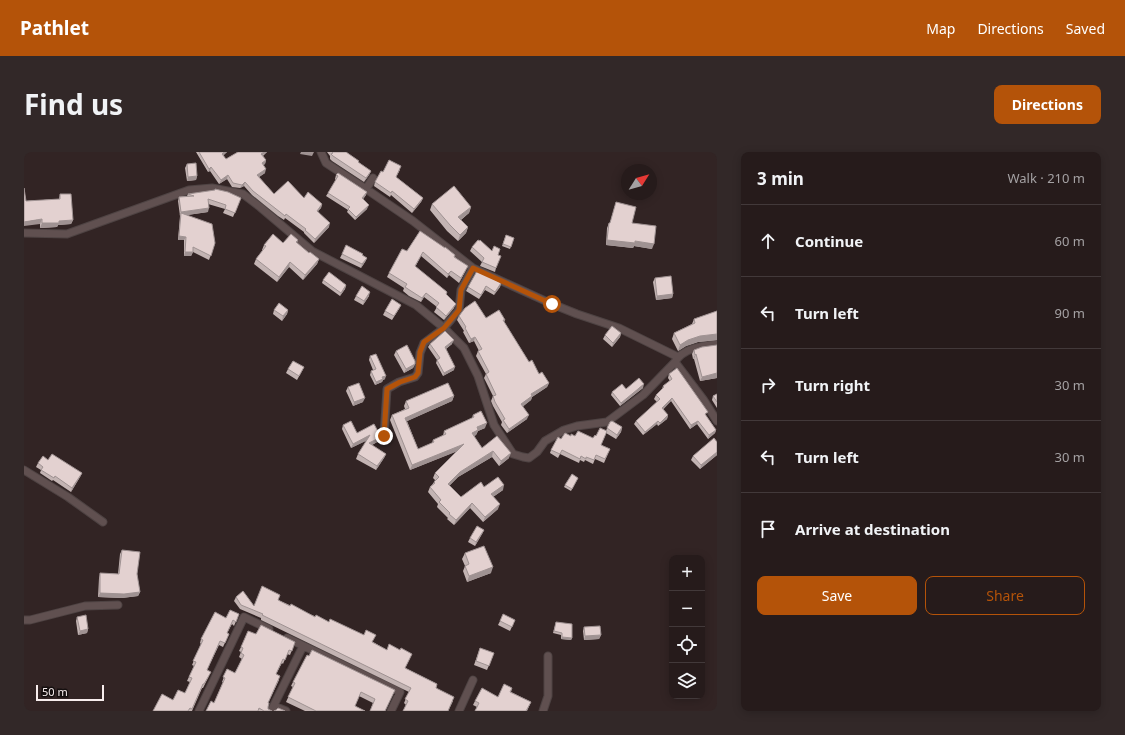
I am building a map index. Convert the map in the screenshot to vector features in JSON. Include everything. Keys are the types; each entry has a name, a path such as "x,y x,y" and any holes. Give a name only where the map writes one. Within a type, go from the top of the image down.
{"street":[{"path":"321,152 326,163 413,221 473,268 552,304 620,328 677,360 717,421"},
{"path":"366,189 373,178"},
{"path":"24,233 67,234 190,190 212,188 243,194 312,251 416,305 444,328 464,348 478,376 494,425 513,454 528,458 537,452 545,441 564,430 578,426 607,422 643,395 677,360 696,347 717,344"},
{"path":"384,436 387,389 400,382 415,377 418,373 420,352 424,342 444,328 459,310 461,290 473,268"},
{"path":"24,470 68,497 104,522"},
{"path":"24,620 30,620 85,606 118,605"},
{"path":"199,711 244,617 400,692 391,711"},
{"path":"286,711 273,708 303,646"},
{"path":"543,711 548,696 548,656"},
{"path":"458,711 473,680"}],"building":[{"path":"199,152 224,152 222,154 226,159 238,152 264,152 261,154 266,160 262,163 266,169 257,175 274,194 288,181 304,198 308,192 322,204 317,211 330,223 315,239 305,230 306,229 286,214 285,216 253,191 245,182 242,185 233,183 228,175 221,180 211,167 209,169"},
{"path":"332,152 346,152 371,171 366,178 333,156 331,154 333,153"},
{"path":"389,160 401,166 396,177 423,198 414,209 392,191 391,193 375,182 381,171 383,172"},
{"path":"196,163 197,176 188,177 187,164"},
{"path":"338,173 367,192 362,198 369,205 356,217 348,209 350,207 328,193 338,176 336,175"},
{"path":"454,186 471,207 458,217 468,227 460,235 432,204"},
{"path":"24,188 26,201 60,199 60,194 71,194 73,220 59,221 59,223 42,223 42,219 24,222"},
{"path":"215,189 228,192 241,198 235,213 225,209 226,205 208,199 209,208 181,212 179,197 194,196 188,194"},
{"path":"616,202 636,207 632,223 656,226 654,244 635,241 635,243 607,240 609,223"},
{"path":"181,213 212,224 215,243 211,256 193,247 193,252 185,252 186,237 179,236"},
{"path":"420,231 445,247 455,255 454,257 468,266 461,278 451,271 448,274 423,252 415,266 447,292 446,294 456,304 446,316 436,307 439,303 426,293 422,298 405,287 407,284 389,273 402,249 407,251"},
{"path":"273,234 283,243 291,234 298,240 296,242 319,259 305,275 290,262 279,277 256,259 266,246 264,245"},
{"path":"506,235 514,238 511,247 503,244"},
{"path":"478,240 480,240 492,251 494,246 500,249 498,255 501,256 496,268 482,262 484,258 472,247"},
{"path":"346,245 363,254 362,255 367,258 362,264 342,254"},
{"path":"477,271 501,283 495,292 486,286 481,295 468,287"},
{"path":"329,272 346,285 341,293 323,280"},
{"path":"671,276 673,294 657,296 655,278"},
{"path":"362,286 370,292 364,301 356,296"},
{"path":"392,299 401,305 394,316 385,311"},
{"path":"475,301 486,318 499,310 505,320 503,320 529,362 532,360 539,374 542,372 549,383 531,394 532,396 521,404 529,415 509,429 495,402 493,396 496,395 486,374 489,372 478,351 482,349 475,337 471,339 459,316 465,308"},
{"path":"279,303 288,310 283,316 274,310"},
{"path":"717,311 717,334 700,336 688,340 680,345 674,333 695,323 694,319"},
{"path":"612,326 621,333 613,343 605,335"},
{"path":"445,331 454,340 445,347 455,367 444,373 437,360 440,358 430,344"},
{"path":"407,345 415,364 406,369 396,351"},
{"path":"717,345 717,373 702,377 694,350 702,347"},
{"path":"376,354 386,376 382,377 383,379 376,382 371,371 376,369 370,356"},
{"path":"293,361 304,367 299,376 288,369"},
{"path":"677,368 708,412 705,414 716,430 709,435 698,421 691,425 672,398 662,408 668,415 660,423 658,421 645,432 636,421 660,399 656,395 664,387 663,386 672,379 669,374"},
{"path":"639,378 644,384 621,403 612,392 622,384 626,389"},
{"path":"359,383 365,398 354,402 348,387"},
{"path":"448,383 454,396 405,418 418,449 434,442 433,440 446,434 444,431 474,417 473,415 481,411 487,423 477,427 478,430 472,433 482,448 497,436 511,453 501,461 493,451 460,472 448,484 461,497 481,482 484,487 498,477 504,485 491,494 500,504 485,517 472,503 456,520 439,502 441,500 430,487 439,477 435,473 464,444 412,465 392,415 409,408 406,401"},
{"path":"717,394 717,402 713,396"},
{"path":"351,421 357,433 374,424 381,437 369,443 386,454 377,466 358,454 370,435 353,444 343,425"},
{"path":"612,421 622,427 617,435 607,428"},
{"path":"600,428 607,431 601,445 610,449 605,459 596,455 594,460 586,457 586,459 581,456 580,459 562,450 560,454 551,450 558,437 561,439 565,433 575,436 578,431 593,438 595,435 596,436"},
{"path":"714,438 717,442 717,452 701,465 693,456"},
{"path":"52,454 82,473 72,488 55,476 54,478 41,470 43,467 38,463 43,456 48,460"},
{"path":"572,474 578,478 572,489 565,485"},
{"path":"477,526 484,530 476,542 470,538"},
{"path":"484,546 493,567 469,576 465,566 469,564 465,553"},
{"path":"122,550 140,552 137,574 140,592 124,594 100,593 100,573 119,574"},
{"path":"262,586 280,595 278,600 290,606 291,604 315,617 316,615 329,622 330,619 364,635 366,630 376,635 372,642 387,650 389,644 412,654 405,668 437,684 436,688 454,697 448,711 403,711 408,701 405,699 411,688 262,615 263,614 241,605 236,597 243,591 254,606"},
{"path":"230,610 239,614 236,622 233,620 227,633 229,634 225,643 220,641 207,670 211,672 203,684 192,709 190,708 188,711 153,711 162,694 173,700 178,690 185,693 192,678 189,677 196,662 193,661 203,640 201,639 215,612 226,618"},
{"path":"503,614 515,620 512,627 500,621"},
{"path":"86,615 88,629 80,631 77,617"},
{"path":"556,622 572,624 572,638 562,637 562,633 554,631"},
{"path":"261,625 295,642 292,651 289,650 285,660 283,659 276,674 280,676 268,703 268,709 272,711 264,711 259,708 258,711 206,711 211,701 214,703 225,678 223,677 227,669 235,673 244,655 241,653 243,648 241,647 248,631 256,634"},
{"path":"600,626 601,635 585,636 584,627"},
{"path":"480,648 494,653 489,666 476,661"},
{"path":"312,650 395,690 385,711 370,711 375,699 361,692 355,706 365,711 316,711 288,697 295,683 293,682 307,655 309,656"},
{"path":"504,684 512,688 510,692 531,702 526,711 475,711 479,703 475,701 482,688 498,697"},
{"path":"278,708 285,711 274,711"}],"route":[{"path":"384,436 387,389 400,382 415,377 418,373 420,352 424,342 444,328 459,310 461,290 473,268 552,304"}]}
